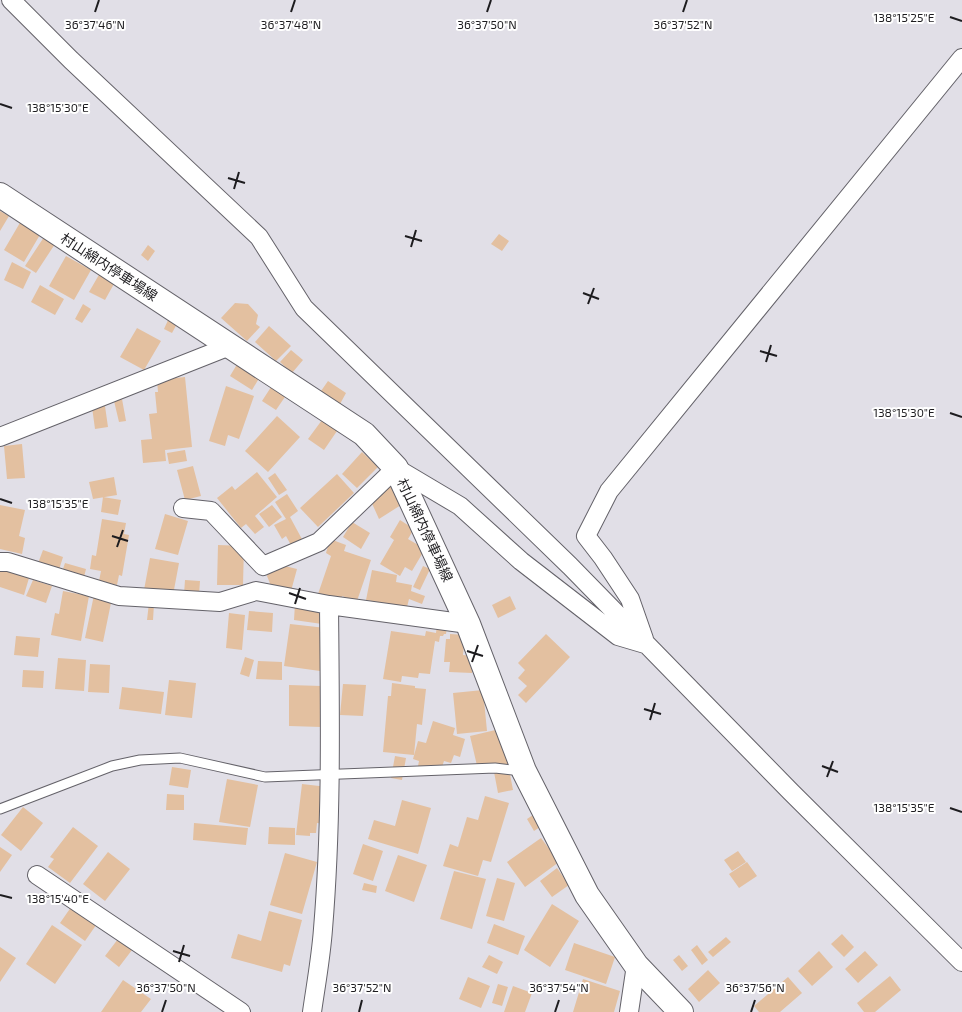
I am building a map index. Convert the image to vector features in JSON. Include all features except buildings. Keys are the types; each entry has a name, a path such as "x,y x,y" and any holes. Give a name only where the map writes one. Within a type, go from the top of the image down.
{"main road":[{"name":"村山綿内停車場線","path":"0,195 364,434 396,468 468,624 524,772 587,895 636,965 681,1012"}],"street":[{"path":"11,0 259,237 304,308 570,566 791,792 962,962"},
{"path":"646,644 630,599 586,536 609,491 962,58"},
{"path":"0,437 230,346"},
{"path":"184,508 211,511 263,566 319,542 396,468 460,506 521,562 618,636 646,644"},
{"path":"0,562 8,562 119,596 220,602 256,591 330,605 468,624"},
{"path":"312,1012 323,930 328,840 330,605"},
{"path":"37,875 241,1012"},
{"path":"629,1012 636,965"}],"lane":[{"path":"0,809 112,766 140,760 180,758 265,777 495,768 524,772"}]}
